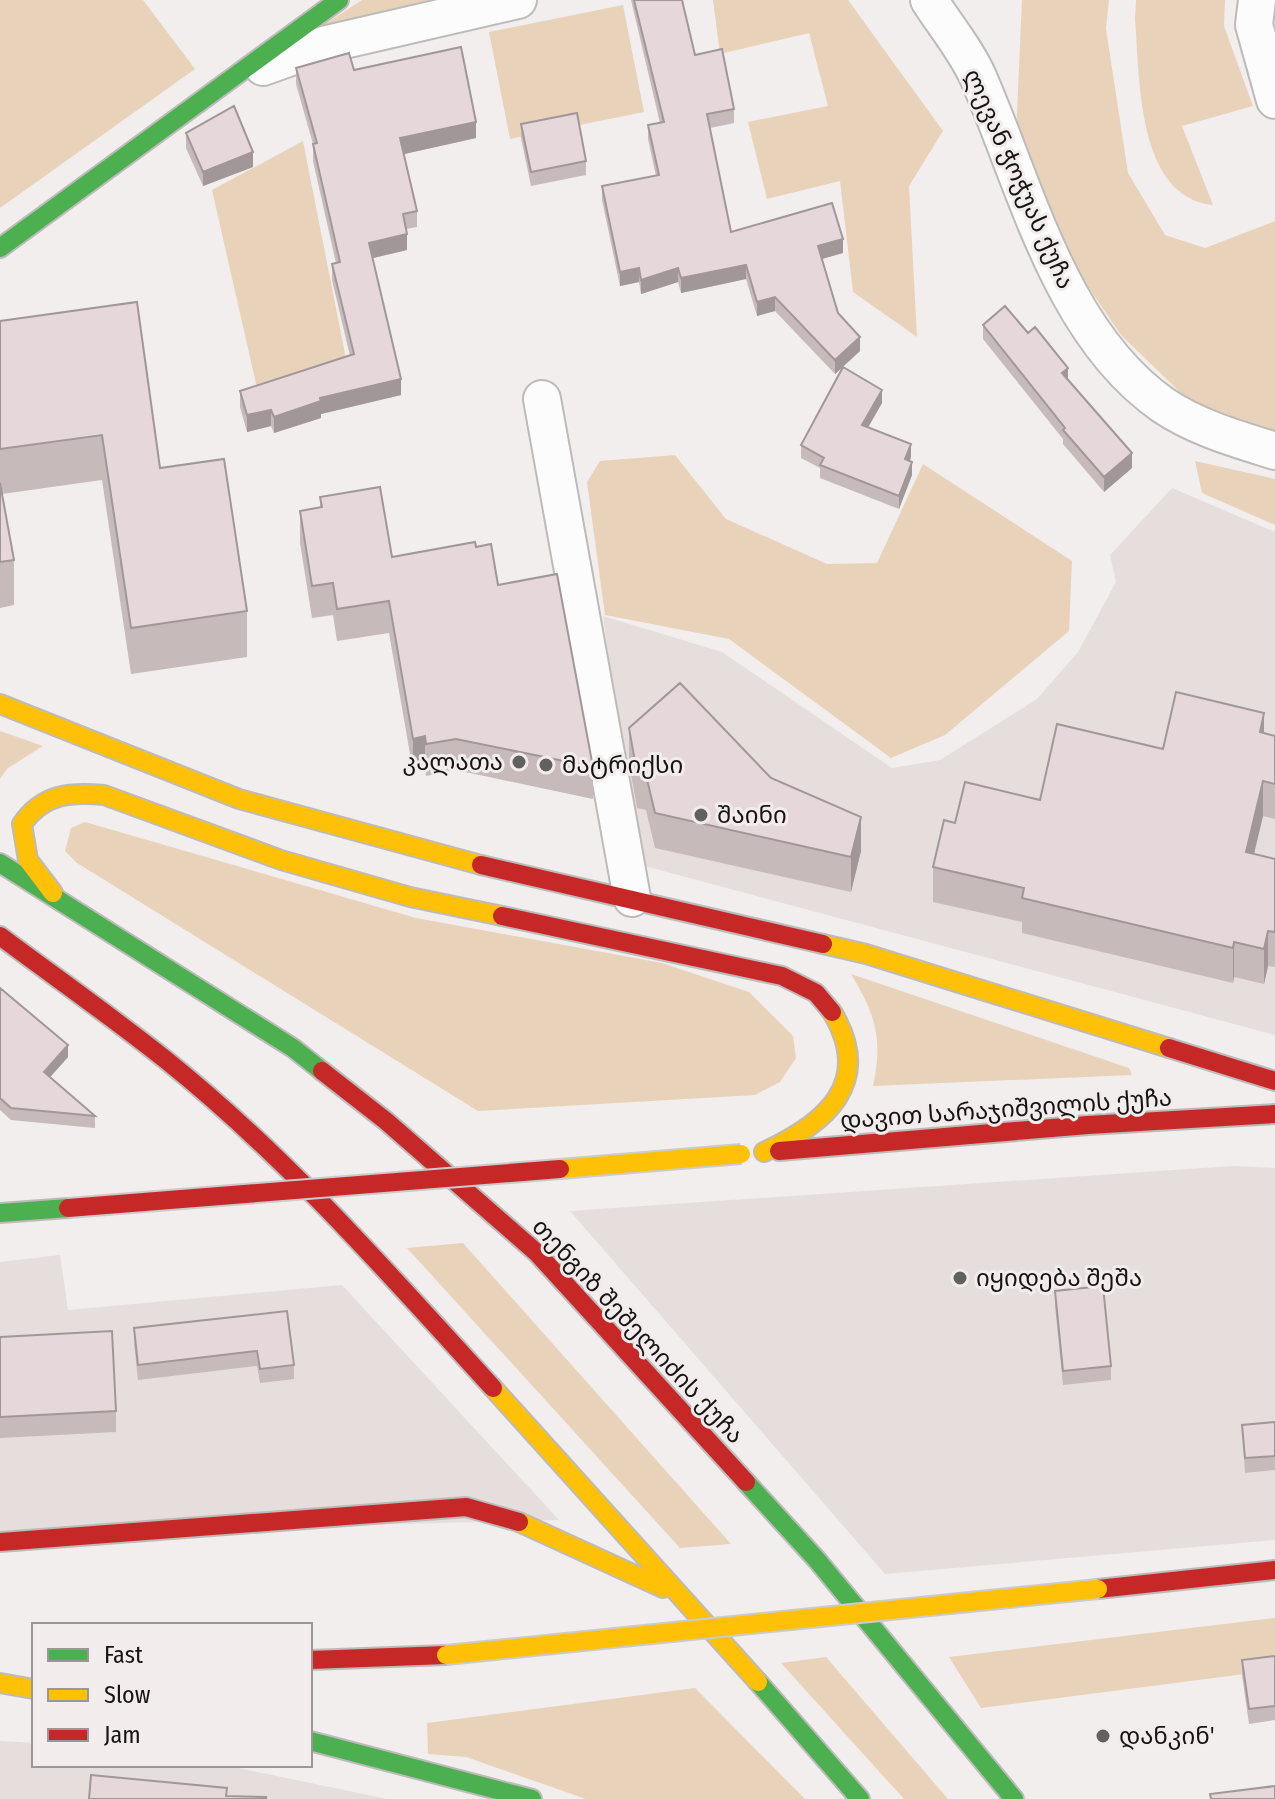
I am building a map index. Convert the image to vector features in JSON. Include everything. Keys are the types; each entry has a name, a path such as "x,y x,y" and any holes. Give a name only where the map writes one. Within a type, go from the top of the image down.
{"main road":[{"path":"0,248 236,79 339,0"},
{"path":"0,704 239,799 431,853 866,954 1275,1081"},
{"path":"60,901 28,860 22,824 30,810 44,799 78,792 104,795 281,860 410,897 782,976 820,997 835,1017 848,1064 841,1094 829,1111 801,1134 764,1152"},
{"name":"თენგიზ შეშელიძის ქუჩა","path":"0,863 293,1048 386,1121 537,1253 817,1560 1014,1799"},
{"path":"0,936 121,1023 273,1156 352,1233 689,1602 860,1799"},
{"name":"დავით სარაჯიშვილის ქუჩა","path":"0,1213 1088,1125 1275,1114"},
{"path":"0,1542 466,1507 517,1518 563,1537 689,1602"},
{"path":"312,1660 446,1655 1275,1570"},
{"path":"0,1670 32,1669"},
{"path":"0,1683 32,1689"},
{"path":"312,1742 532,1799"}],"street":[{"path":"236,79 327,44 518,0"},
{"name":"ლევან ჭოჭუას ქუჩა","path":"929,0 976,73 1064,288 1108,352 1163,404 1218,433 1275,451"},
{"path":"1257,0 1254,25 1275,100"},
{"path":"542,399 632,898"}],"shaded area":[{"path":"0,0 143,0 195,69 0,208"},
{"path":"362,0 456,0 288,48"},
{"path":"713,0 848,0 943,131 909,186 917,337 853,292 840,181 767,199 748,122 828,106 809,33 720,54"},
{"path":"1022,0 1109,0 1106,29 1128,173 1165,235 1205,248 1275,221 1275,433 1224,418 1181,393 1121,335 1070,260 1016,135"},
{"path":"1136,0 1225,0 1224,26 1253,106 1182,126 1213,205 1188,197 1169,181 1156,158 1147,131 1138,71"},
{"path":"623,5 644,112 510,139 489,32"},
{"path":"303,141 347,364 257,388 212,190"},
{"path":"675,455 726,519 827,564 877,563 923,464 1072,561 1069,631 945,735 891,758 729,639 605,615 587,482 600,461"},
{"path":"1195,461 1275,479 1275,525 1202,493"},
{"path":"1172,488 1275,532 1275,1035 637,864 603,616 722,652 892,768 940,760 1037,699 1078,652 1116,582 1110,555"},
{"path":"0,731 43,746 8,768 0,779"},
{"path":"85,822 416,918 662,963 749,992 793,1036 796,1058 780,1082 755,1095 478,1111 77,863 65,851 71,828"},
{"path":"851,974 1129,1068 1132,1075 873,1086 877,1054 875,1028 872,1015"},
{"path":"1232,1166 1275,1168 1275,1540 885,1574 570,1211"},
{"path":"463,1243 731,1544 680,1548 407,1248"},
{"path":"60,1255 68,1310 342,1285 559,1520 0,1534 0,1262"},
{"path":"1275,1618 1275,1670 981,1708 949,1657"},
{"path":"826,1657 948,1799 904,1799 781,1663"},
{"path":"695,1688 805,1799 586,1799 466,1757 428,1754 427,1723"},
{"path":"0,1741 32,1743 32,1767 234,1767 387,1799 0,1799"}],"building":[{"path":"634,0 682,0 695,55 722,49 734,109 707,114 731,232 832,203 843,239 818,246 838,313 860,337 835,360 775,297 757,302 746,265 681,278 678,268 641,280 639,268 620,272 602,186 659,175 648,125 664,122"},
{"path":"461,47 476,122 400,138 417,211 403,214 407,234 369,243 401,379 320,398 321,401 274,417 271,410 247,415 240,391 354,354 332,264 340,262 313,144 317,143 296,68 349,53 354,70"},
{"path":"234,106 253,152 203,172 186,133"},
{"path":"577,113 586,161 531,172 521,124"},
{"path":"137,302 160,468 224,459 247,611 131,628 102,435 0,449 0,321"},
{"path":"1005,306 1028,333 1035,327 1068,368 1062,373 1132,453 1104,477 1063,430 1065,428 983,325"},
{"path":"843,367 882,390 862,425 911,444 905,459 912,462 899,496 820,465 824,458 801,445"},
{"path":"0,483 14,560 0,562"},
{"path":"380,487 392,557 475,542 476,547 491,544 498,585 557,574 593,767 456,739 426,744 425,736 413,739 389,601 337,609 333,583 312,586 300,511 322,507 320,497"},
{"path":"680,683 771,778 861,817 851,857 655,813 646,775 637,773 629,728"},
{"path":"1176,692 1264,713 1260,732 1275,736 1275,784 1263,781 1246,852 1275,859 1275,932 1268,931 1264,949 1234,942 1233,948 1022,898 1024,888 933,867 944,820 955,823 965,782 1040,800 1057,724 1163,749"},
{"path":"0,988 68,1045 44,1072 95,1116 11,1108 0,1098"},
{"path":"1103,1286 1111,1366 1063,1371 1055,1291"},
{"path":"287,1311 294,1365 260,1369 257,1351 138,1365 134,1328"},
{"path":"112,1331 116,1411 0,1417 0,1337"},
{"path":"1275,1422 1275,1456 1245,1458 1242,1425"},
{"path":"1275,1656 1275,1706 1249,1709 1242,1660"},
{"path":"91,1775 227,1788 226,1796 266,1799 89,1799"},
{"path":"1275,1786 1275,1799 1211,1799 1210,1794"}],"traffic: fast":[{"path":"0,248 339,0"},
{"path":"0,863 293,1048 322,1071"},
{"path":"0,1213 68,1208"},
{"path":"746,1482 817,1560 1014,1799"},
{"path":"758,1682 860,1799"},
{"path":"312,1742 532,1799"}],"traffic: slow":[{"path":"0,704 239,799 481,865"},
{"path":"53,893 28,860 22,824 48,801 68,795 91,794 104,795 281,860 410,897 502,916"},
{"path":"823,944 866,954 1169,1048"},
{"path":"764,1152 806,1128 824,1114 837,1098 845,1080 848,1060 844,1037 832,1012"},
{"path":"560,1169 741,1154"},
{"path":"493,1388 758,1682"},
{"path":"519,1522 663,1588"},
{"path":"446,1655 1098,1589"},
{"path":"0,1683 32,1689"}],"traffic: jam":[{"path":"481,865 823,944"},
{"path":"502,916 782,976 816,993 832,1012"},
{"path":"0,936 166,1060 254,1136 336,1218 493,1388"},
{"path":"1169,1048 1275,1081"},
{"path":"322,1071 386,1121 537,1253 746,1482"},
{"path":"779,1151 1088,1125 1275,1114"},
{"path":"68,1208 560,1169"},
{"path":"0,1542 466,1507 519,1522"},
{"path":"1098,1589 1275,1570"},
{"path":"312,1660 446,1655"}],"place":[{"name":"კალათა","path":"519,762"},
{"name":"მატრიქსი","path":"546,765"},
{"name":"შაინი","path":"701,815"},
{"name":"იყიდება შეშა","path":"960,1278"},
{"name":"დანკინ'","path":"1103,1736"}]}
